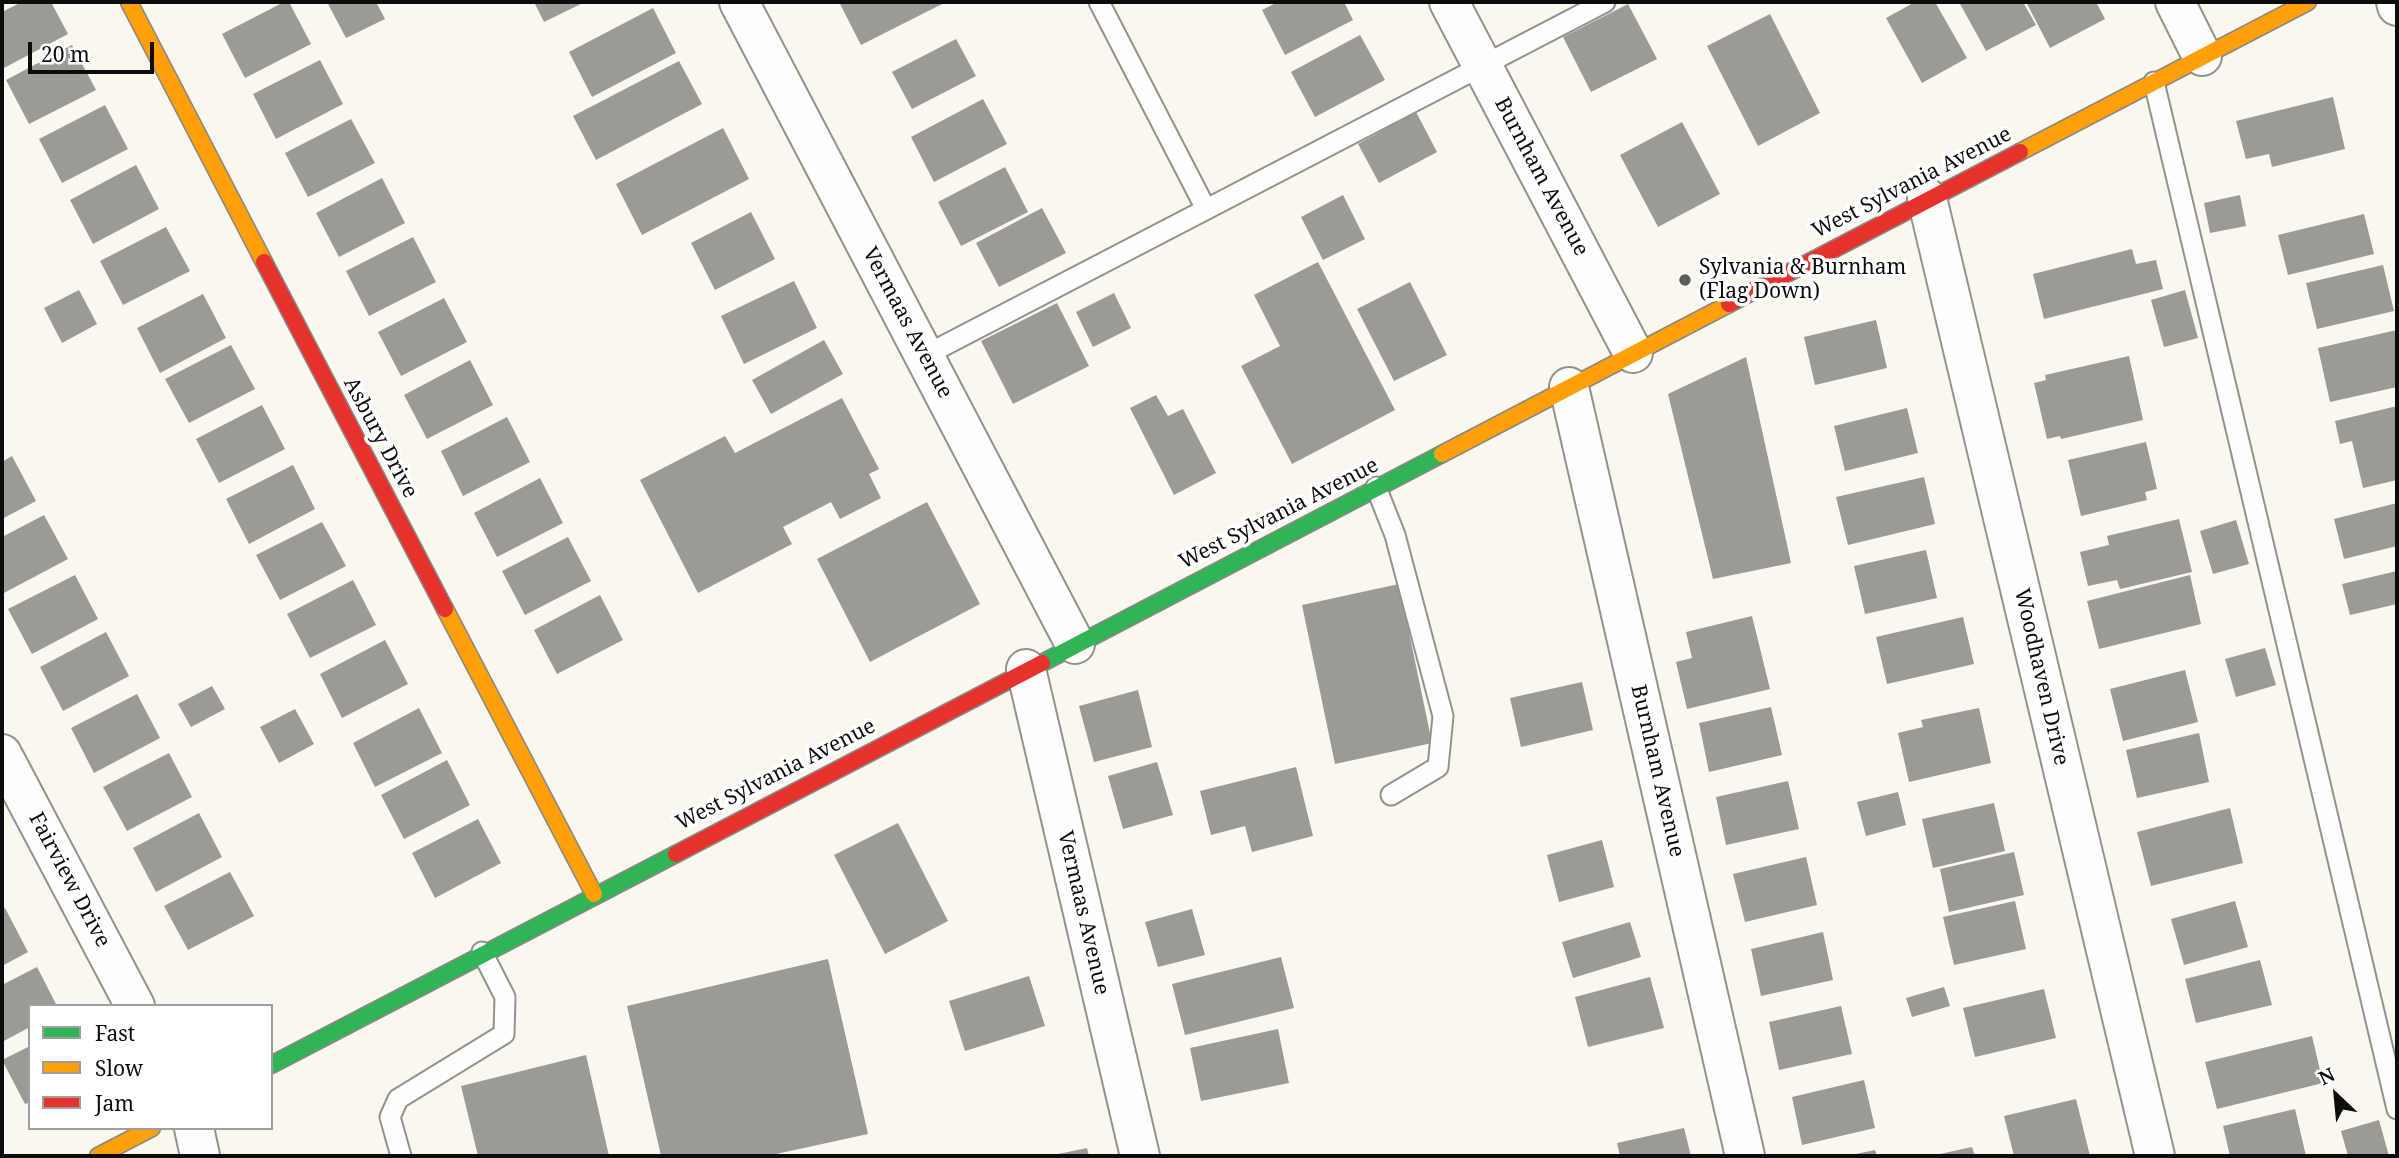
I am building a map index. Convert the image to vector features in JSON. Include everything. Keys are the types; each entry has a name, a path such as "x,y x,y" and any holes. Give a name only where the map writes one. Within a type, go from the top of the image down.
{"main road":[{"name":"Asbury Drive","path":"129,2 594,894"},
{"name":"West Sylvania Avenue","path":"273,1064 482,952 2308,2"},
{"path":"97,1156 148,1130"}],"street":[{"name":"Vermaas Avenue","path":"739,2 1075,644"},
{"name":"Burnham Avenue","path":"1449,2 1633,353"},
{"path":"2175,2 2202,56"},
{"name":"Woodhaven Drive","path":"1927,198 2155,1156"},
{"name":"Burnham Avenue","path":"1569,387 1745,1156"},
{"name":"Vermaas Avenue","path":"1026,669 1140,1156"},
{"name":"Fairview Drive","path":"2,754 134,1004"},
{"path":"194,1130 200,1156"}],"lane":[{"path":"1099,2 1206,209"},
{"path":"924,356 1605,2"},
{"path":"2154,82 2397,1109"},
{"path":"1376,488 1398,547 1443,716 1438,767 1391,795"},
{"path":"401,1156 390,1117 398,1099 504,1034 505,997 482,952"}],"building":[{"path":"22,2 51,2 68,34 2,69 2,12"},
{"path":"284,2 289,2 311,44 245,78 222,34"},
{"path":"327,2 376,2 385,19 346,38"},
{"path":"534,2 585,2 544,22"},
{"path":"839,2 946,2 861,45"},
{"path":"1278,2 1344,2 1353,20 1285,55 1262,10"},
{"path":"1915,2 1935,2 1967,58 1922,83 1886,18"},
{"path":"1959,2 2023,2 2036,25 1986,51"},
{"path":"2026,2 2096,2 2105,19 2050,48"},
{"path":"1628,4 1657,59 1591,92 1563,37"},
{"path":"653,8 676,53 592,97 569,52"},
{"path":"1770,14 1820,113 1758,146 1707,46"},
{"path":"1360,35 1385,80 1315,117 1291,72"},
{"path":"956,39 976,76 912,109 892,72"},
{"path":"72,45 96,90 29,124 6,80"},
{"path":"320,60 343,104 276,139 253,94"},
{"path":"679,61 702,104 596,160 573,116"},
{"path":"2333,97 2345,149 2272,167 2269,154 2246,159 2236,121"},
{"path":"983,99 1007,144 934,182 911,137"},
{"path":"105,105 128,149 62,183 39,139"},
{"path":"1416,112 1437,152 1379,183 1358,144"},
{"path":"351,119 375,163 308,197 285,153"},
{"path":"1682,122 1720,194 1658,227 1620,155"},
{"path":"723,128 749,179 642,235 616,184"},
{"path":"136,165 159,209 93,244 70,200"},
{"path":"1005,167 1028,212 961,246 938,202"},
{"path":"382,178 405,223 339,257 316,213"},
{"path":"1343,195 1365,239 1323,260 1301,217"},
{"path":"2240,195 2246,226 2210,233 2204,203"},
{"path":"1042,208 1066,253 999,287 976,243"},
{"path":"751,212 775,259 715,290 691,243"},
{"path":"2364,214 2374,254 2288,275 2278,235"},
{"path":"166,227 190,271 123,305 100,261"},
{"path":"413,237 436,282 369,316 346,271"},
{"path":"2132,249 2136,264 2156,260 2163,289 2044,319 2033,274"},
{"path":"1318,262 1395,410 1292,464 1241,366 1280,346 1254,295"},
{"path":"2383,265 2394,311 2317,329 2306,283"},
{"path":"794,281 817,328 744,364 721,316"},
{"path":"1410,282 1447,355 1394,381 1357,309"},
{"path":"79,290 97,324 62,343 44,308"},
{"path":"2185,290 2198,338 2164,347 2151,300"},
{"path":"1114,293 1131,328 1093,347 1076,312"},
{"path":"203,294 226,338 160,373 137,328"},
{"path":"444,298 467,342 401,376 378,332"},
{"path":"1057,303 1089,366 1013,404 981,341"},
{"path":"1876,320 1887,368 1815,385 1804,337"},
{"path":"2397,330 2397,387 2330,402 2318,348"},
{"path":"824,340 843,374 771,414 752,380"},
{"path":"231,345 255,389 189,423 165,379"},
{"path":"2129,356 2143,420 2061,439 2060,436 2047,439 2034,383 2046,380 2045,375"},
{"path":"1746,357 1791,563 1713,579 1668,394"},
{"path":"470,360 493,405 427,439 404,395"},
{"path":"1156,395 1168,416 1183,409 1216,473 1174,495 1130,408"},
{"path":"842,398 879,469 869,474 881,498 840,519 831,502 783,527 792,544 698,593 640,480 725,436 735,453"},
{"path":"262,405 285,449 219,483 196,439"},
{"path":"2397,406 2397,480 2363,488 2352,441 2340,444 2335,421"},
{"path":"1907,408 1918,453 1845,471 1834,426"},
{"path":"507,417 530,462 463,496 441,451"},
{"path":"2146,442 2157,489 2145,492 2147,500 2081,516 2068,460"},
{"path":"12,456 36,501 2,519 2,462"},
{"path":"293,465 315,509 249,544 226,499"},
{"path":"1924,477 1935,524 1848,545 1836,497"},
{"path":"540,478 563,523 497,557 474,513"},
{"path":"927,502 980,604 870,662 817,559"},
{"path":"2397,503 2397,546 2344,559 2334,519"},
{"path":"44,515 68,559 2,594 2,537"},
{"path":"2179,519 2192,572 2120,589 2117,580 2088,586 2080,552 2109,545 2107,536"},
{"path":"2236,520 2249,564 2213,574 2200,531"},
{"path":"322,522 346,566 280,600 256,555"},
{"path":"568,537 591,581 525,615 502,571"},
{"path":"1926,550 1937,598 1865,614 1854,566"},
{"path":"2397,571 2397,604 2350,615 2342,584"},
{"path":"75,575 98,619 32,654 8,609"},
{"path":"2190,575 2201,624 2099,649 2087,601"},
{"path":"353,580 376,625 310,658 287,614"},
{"path":"1399,584 1432,743 1335,764 1302,605"},
{"path":"600,595 623,640 557,674 534,630"},
{"path":"1752,616 1770,689 1687,709 1676,662 1692,658 1686,632"},
{"path":"1963,617 1974,664 1887,684 1876,637"},
{"path":"106,632 129,676 63,711 40,667"},
{"path":"385,640 408,684 342,718 320,674"},
{"path":"2265,648 2276,685 2236,697 2225,659"},
{"path":"2185,670 2198,722 2123,741 2110,689"},
{"path":"1582,682 1593,730 1521,747 1510,698"},
{"path":"212,686 225,709 191,727 178,704"},
{"path":"1138,690 1152,747 1094,762 1079,706"},
{"path":"137,694 160,738 94,773 71,728"},
{"path":"1771,707 1782,755 1709,772 1699,723"},
{"path":"419,708 442,753 375,787 353,743"},
{"path":"1979,708 1991,763 1909,782 1898,733 1923,727 1921,720"},
{"path":"295,709 314,744 279,763 260,727"},
{"path":"2199,733 2209,782 2137,798 2126,750"},
{"path":"169,753 192,797 127,831 103,787"},
{"path":"447,760 470,805 404,839 381,795"},
{"path":"1157,762 1173,815 1123,829 1108,776"},
{"path":"1296,767 1313,836 1252,852 1245,826 1211,835 1200,791"},
{"path":"1788,781 1799,829 1726,845 1716,797"},
{"path":"1898,792 1906,825 1866,836 1857,802"},
{"path":"1994,803 2005,851 1933,868 1922,819"},
{"path":"2230,808 2243,863 2151,886 2137,832"},
{"path":"199,813 222,857 156,892 133,848"},
{"path":"478,819 501,863 435,898 412,853"},
{"path":"898,823 948,921 885,954 834,855"},
{"path":"1602,840 1614,887 1559,902 1547,855"},
{"path":"2014,852 2024,895 1949,912 1940,869"},
{"path":"1806,857 1817,905 1745,922 1733,874"},
{"path":"230,872 254,916 188,950 164,906"},
{"path":"2015,901 2026,949 1954,965 1943,917"},
{"path":"2235,901 2248,947 2184,965 2171,919"},
{"path":"5,908 28,952 2,966 2,909"},
{"path":"1192,909 1205,955 1158,967 1145,922"},
{"path":"1630,922 1641,957 1573,978 1562,942"},
{"path":"1823,932 1833,980 1761,996 1751,949"},
{"path":"1281,957 1294,1008 1185,1035 1172,984"},
{"path":"828,959 868,1134 767,1156 661,1156 627,1006"},
{"path":"2260,960 2272,1005 2196,1023 2185,979"},
{"path":"37,967 56,1004 28,1004 28,1028 2,1042 2,985"},
{"path":"1029,976 1045,1026 965,1051 949,1001"},
{"path":"1650,977 1664,1028 1588,1047 1575,997"},
{"path":"1944,987 1950,1006 1912,1017 1906,998"},
{"path":"2044,989 2056,1038 1975,1057 1963,1008"},
{"path":"1841,1006 1852,1054 1779,1070 1769,1022"},
{"path":"1278,1029 1289,1083 1201,1101 1190,1048"},
{"path":"2312,1036 2323,1083 2217,1109 2205,1062"},
{"path":"28,1047 28,1103 25,1104 2,1060"},
{"path":"586,1055 609,1156 478,1156 461,1086"},
{"path":"1864,1080 1875,1128 1802,1145 1792,1097"},
{"path":"2076,1099 2090,1156 2014,1156 2004,1116"},
{"path":"2295,1109 2306,1156 2230,1156 2223,1126"},
{"path":"2379,1120 2389,1156 2348,1156 2341,1131"},
{"path":"1684,1128 1691,1156 1620,1156 1617,1143"},
{"path":"1972,1147 1975,1156 1935,1156 1935,1155"},
{"path":"1087,1148 1089,1156 1053,1156 1053,1155"},
{"path":"1875,1150 1877,1156 1851,1156 1851,1155"}],"traffic: fast":[{"path":"1042,663 1442,454"},
{"path":"273,1064 676,854"}],"traffic: slow":[{"path":"129,2 264,262"},
{"path":"2020,152 2308,2"},
{"path":"1442,454 1729,304"},
{"path":"445,609 594,894"},
{"path":"98,1156 148,1130"}],"traffic: jam":[{"path":"1729,304 2020,152"},
{"path":"264,262 445,609"},
{"path":"676,854 1042,663"}],"place":[{"name":"Sylvania & Burnham (Flag Down)","path":"1685,280"}]}
